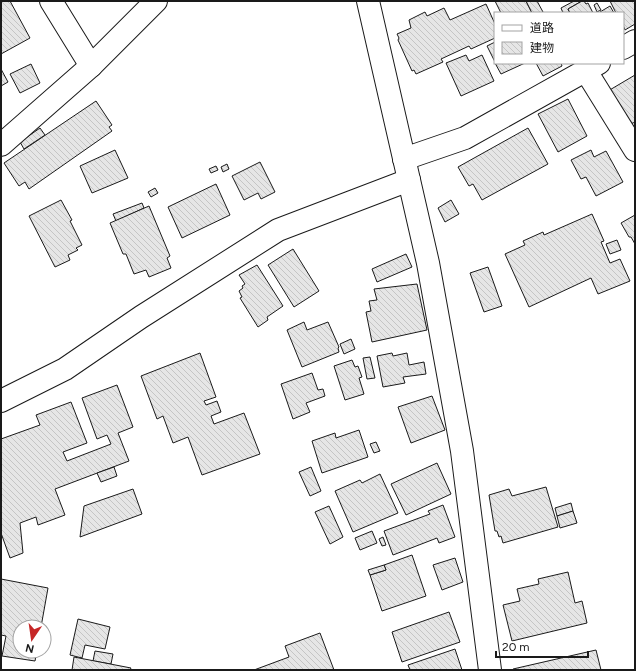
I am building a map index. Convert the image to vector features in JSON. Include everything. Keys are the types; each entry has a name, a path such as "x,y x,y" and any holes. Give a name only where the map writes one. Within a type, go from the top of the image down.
{"street":[{"path":"51,1 91,66"},
{"path":"1,145 91,66 156,1"},
{"path":"368,1 428,263 462,451 490,670"},
{"path":"624,47 635,40"},
{"path":"404,159 466,138 593,67 635,150"},
{"path":"1,401 65,369 141,317 278,230 409,180"}],"building":[{"path":"1,1 10,1 30,38 1,54"},
{"path":"495,1 526,1 532,12 500,12"},
{"path":"526,1 537,1 543,12 532,12"},
{"path":"574,1 582,1 568,9 570,12 563,12 561,8"},
{"path":"584,1 586,4 588,3 592,12 570,12 568,9"},
{"path":"610,1 635,1 635,24 625,30 624,12 616,12"},
{"path":"597,3 601,10 597,12 594,5"},
{"path":"486,4 494,22 494,38 471,49 469,46 441,59 443,62 416,74 414,70 412,71 398,40 399,38 397,34 411,28 409,20 425,12 427,16 444,8 450,20"},
{"path":"610,6 613,12 600,12"},
{"path":"494,42 494,60 487,46"},
{"path":"466,55 469,61 482,55 494,81 461,96 446,63"},
{"path":"31,64 40,83 20,93 10,74"},
{"path":"496,64 523,64 501,74"},
{"path":"537,64 561,64 562,66 543,76"},
{"path":"1,69 8,82 1,86"},
{"path":"635,75 635,122 629,125 608,91"},
{"path":"568,99 587,136 558,152 538,114"},
{"path":"96,101 112,125 109,127 112,131 29,189 25,182 19,186 4,163"},
{"path":"40,128 45,135 24,149 20,142"},
{"path":"528,128 548,164 482,200 473,184 469,186 458,167"},
{"path":"115,150 128,178 92,193 80,166"},
{"path":"591,150 594,157 606,151 623,182 596,196 586,177 581,179 571,160"},
{"path":"260,162 275,192 261,199 258,193 244,200 232,176"},
{"path":"227,164 229,169 223,172 221,167"},
{"path":"216,166 218,170 211,173 209,169"},
{"path":"216,184 230,215 182,238 168,207"},
{"path":"155,188 158,193 151,197 148,192"},
{"path":"61,200 72,220 70,221 82,245 76,248 78,250 68,255 70,260 55,267 29,216"},
{"path":"451,200 459,214 445,222 438,208"},
{"path":"142,203 144,208 116,221 113,214"},
{"path":"149,206 170,256 167,258 171,268 149,277 146,270 134,274 126,254 123,254 110,223"},
{"path":"592,214 604,241 601,242 610,263 620,259 630,281 598,294 591,278 529,307 505,254 525,245 523,241 543,232 544,235"},
{"path":"635,215 635,244 621,223"},
{"path":"617,240 621,250 610,254 606,244"},
{"path":"293,249 319,291 294,307 268,265"},
{"path":"406,254 412,267 377,282 372,269"},
{"path":"257,265 283,306 267,317 268,320 258,327 240,298 242,297 239,291 245,284 239,275"},
{"path":"488,267 502,306 484,312 470,273"},
{"path":"417,284 427,330 372,342 366,312 371,311 369,301 377,300 374,289"},
{"path":"304,322 307,330 328,322 339,347 339,352 302,367 287,330"},
{"path":"351,339 355,349 344,354 340,344"},
{"path":"200,353 216,397 204,401 206,405 217,401 221,412 211,416 214,424 244,413 260,454 202,475 188,437 173,443 163,416 157,419 141,376"},
{"path":"392,353 393,356 407,353 409,365 424,362 426,374 403,377 405,383 383,387 377,356"},
{"path":"370,357 375,378 367,379 363,358"},
{"path":"352,360 355,367 358,366 362,377 359,378 364,394 345,400 334,366"},
{"path":"312,373 318,390 323,389 325,396 306,403 310,412 293,419 281,384"},
{"path":"117,385 133,427 118,433 129,461 55,489 65,515 38,525 36,517 20,523 23,553 10,558 1,533 1,439 40,425 36,415 71,402 87,443 63,452 67,461 111,444 107,435 97,439 82,398"},
{"path":"432,396 445,430 411,443 398,407"},
{"path":"359,430 368,457 322,473 312,441 335,433 336,438"},
{"path":"376,442 380,451 374,453 370,444"},
{"path":"437,463 451,494 406,515 391,484"},
{"path":"114,467 117,476 101,482 97,473"},
{"path":"311,467 321,491 310,496 299,472"},
{"path":"380,474 398,513 353,532 335,491 360,480 362,483"},
{"path":"546,487 558,527 503,543 501,536 499,537 497,531 495,531 489,495 509,489 512,496"},
{"path":"133,489 142,514 80,537 84,506"},
{"path":"571,503 573,511 557,516 555,508"},
{"path":"443,505 455,537 439,543 437,538 393,555 384,531 430,514 428,511"},
{"path":"329,506 343,537 330,544 315,512"},
{"path":"573,511 577,523 560,528 557,516"},
{"path":"372,531 377,543 360,550 355,538"},
{"path":"383,537 386,545 382,546 379,539"},
{"path":"412,555 426,596 382,611 370,575 386,570 384,565"},
{"path":"455,558 463,582 442,590 433,565"},
{"path":"384,565 386,570 370,575 368,570"},
{"path":"568,572 575,603 582,601 587,623 512,641 503,605 520,601 517,589 539,584 538,579"},
{"path":"1,579 48,588 42,619 12,619 12,658 2,656 6,636 1,635"},
{"path":"449,612 460,642 402,662 392,632"},
{"path":"78,619 110,627 105,649 85,645 82,658 70,655"},
{"path":"320,633 334,670 254,670 289,657 285,646"},
{"path":"455,649 462,670 410,670 408,665"},
{"path":"596,650 601,670 513,670 513,669"},
{"path":"95,651 113,654 111,664 93,661"},
{"path":"74,657 131,668 130,670 72,670"},
{"path":"22,659 35,659 35,661"}]}
